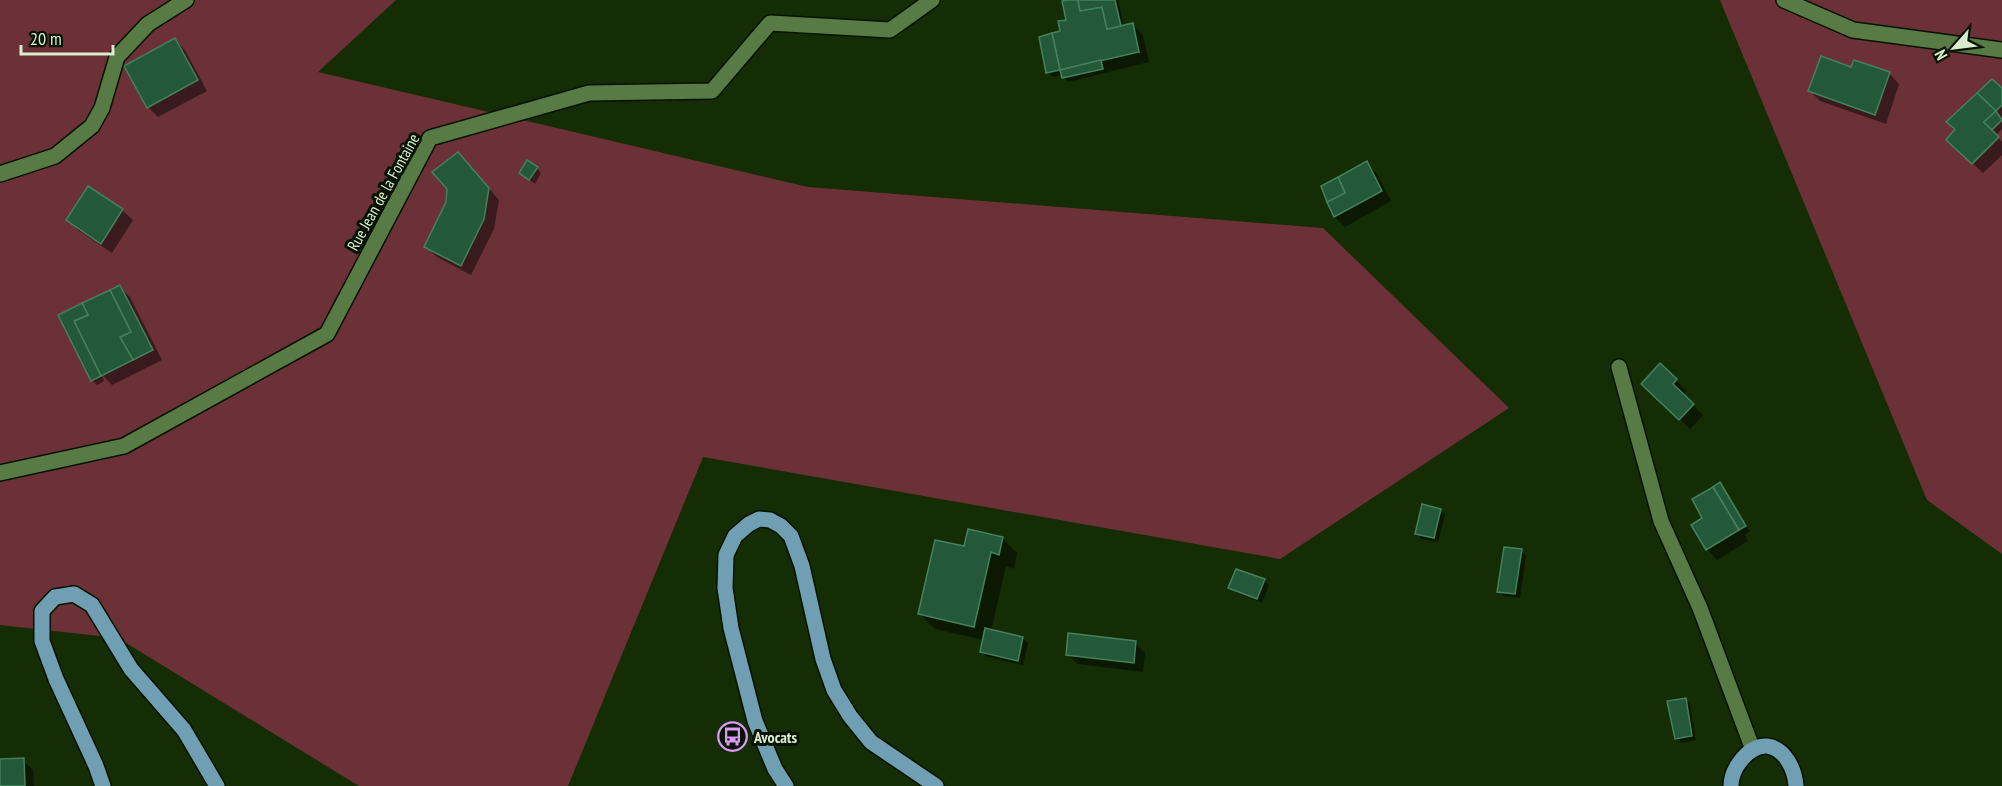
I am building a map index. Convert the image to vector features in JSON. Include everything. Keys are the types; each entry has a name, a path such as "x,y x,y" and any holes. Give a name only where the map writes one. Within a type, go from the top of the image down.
{"main road":[{"path":"786,786 775,769 755,721 731,628 725,588 726,555 735,536 759,519 770,520 781,526 791,536 802,566 823,659 834,690 850,716 871,742 936,786"},
{"path":"103,786 56,679 42,641 42,611 55,597 74,594 92,605 131,669 184,730 217,786"},
{"path":"1731,786 1731,780 1739,763 1753,750 1766,746 1779,751 1791,764 1796,786"}],"street":[{"path":"0,174 55,156 92,126 102,108 117,57 148,24 186,0"},
{"name":"Rue Jean de la Fontaine","path":"0,473 124,447 327,334 430,138 589,93 712,91 770,23 890,30 932,0"},
{"path":"1784,0 1853,30 2002,50"},
{"path":"1619,367 1661,521 1700,608 1753,750"}],"shaded area":[{"path":"0,0 396,0 318,72 808,187 1323,228 1509,408 1280,559 703,457 568,786 359,786 118,638 0,625"},
{"path":"1720,0 2002,0 2002,554 1927,500"}],"building":[{"path":"1078,0 1080,11 1102,7 1107,29 1133,23 1139,52 1060,70 1052,33 1060,31 1058,21 1066,20 1062,1"},
{"path":"1078,0 1115,0 1121,26 1107,29 1102,7 1080,11"},
{"path":"1052,33 1060,70 1046,73 1039,37"},
{"path":"175,38 198,80 147,108 124,66"},
{"path":"1821,56 1851,67 1854,60 1890,72 1875,115 1808,91"},
{"path":"1101,60 1103,69 1062,78 1060,70"},
{"path":"1992,79 2002,88 2002,105 1996,111 1977,93"},
{"path":"1977,93 1996,111 1984,122 1999,137 1972,164 1946,140 1955,129 1946,122"},
{"path":"1996,111 2002,120 1992,130 1984,122"},
{"path":"458,152 489,188 484,219 461,266 424,247 446,202 447,189 432,172"},
{"path":"527,160 538,167 529,180 519,173"},
{"path":"1367,161 1382,191 1334,217 1327,202 1345,193 1338,177"},
{"path":"1338,177 1345,193 1327,202 1321,186"},
{"path":"88,186 123,209 101,244 66,220"},
{"path":"120,285 153,350 133,360 120,337 131,332 110,290"},
{"path":"110,290 131,332 120,337 133,360 101,376 74,321 88,315 82,303"},
{"path":"82,303 88,315 74,321 101,376 91,381 58,315"},
{"path":"1660,363 1677,379 1673,384 1694,404 1679,420 1641,384"},
{"path":"1720,482 1746,526 1739,530 1713,487"},
{"path":"1713,487 1739,530 1706,550 1691,525 1702,518 1692,499"},
{"path":"1422,504 1441,509 1434,538 1415,534"},
{"path":"968,529 1003,537 999,555 991,552 974,627 918,614 935,540 964,546"},
{"path":"1504,547 1522,549 1515,594 1497,592"},
{"path":"1236,569 1265,579 1257,599 1228,588"},
{"path":"985,628 1023,637 1018,661 980,652"},
{"path":"1068,633 1136,641 1134,663 1066,655"},
{"path":"1686,698 1692,736 1675,739 1667,701"},
{"path":"24,758 25,786 0,786 0,759"}],"place":[{"name":"Avocats","path":"733,737"}]}
